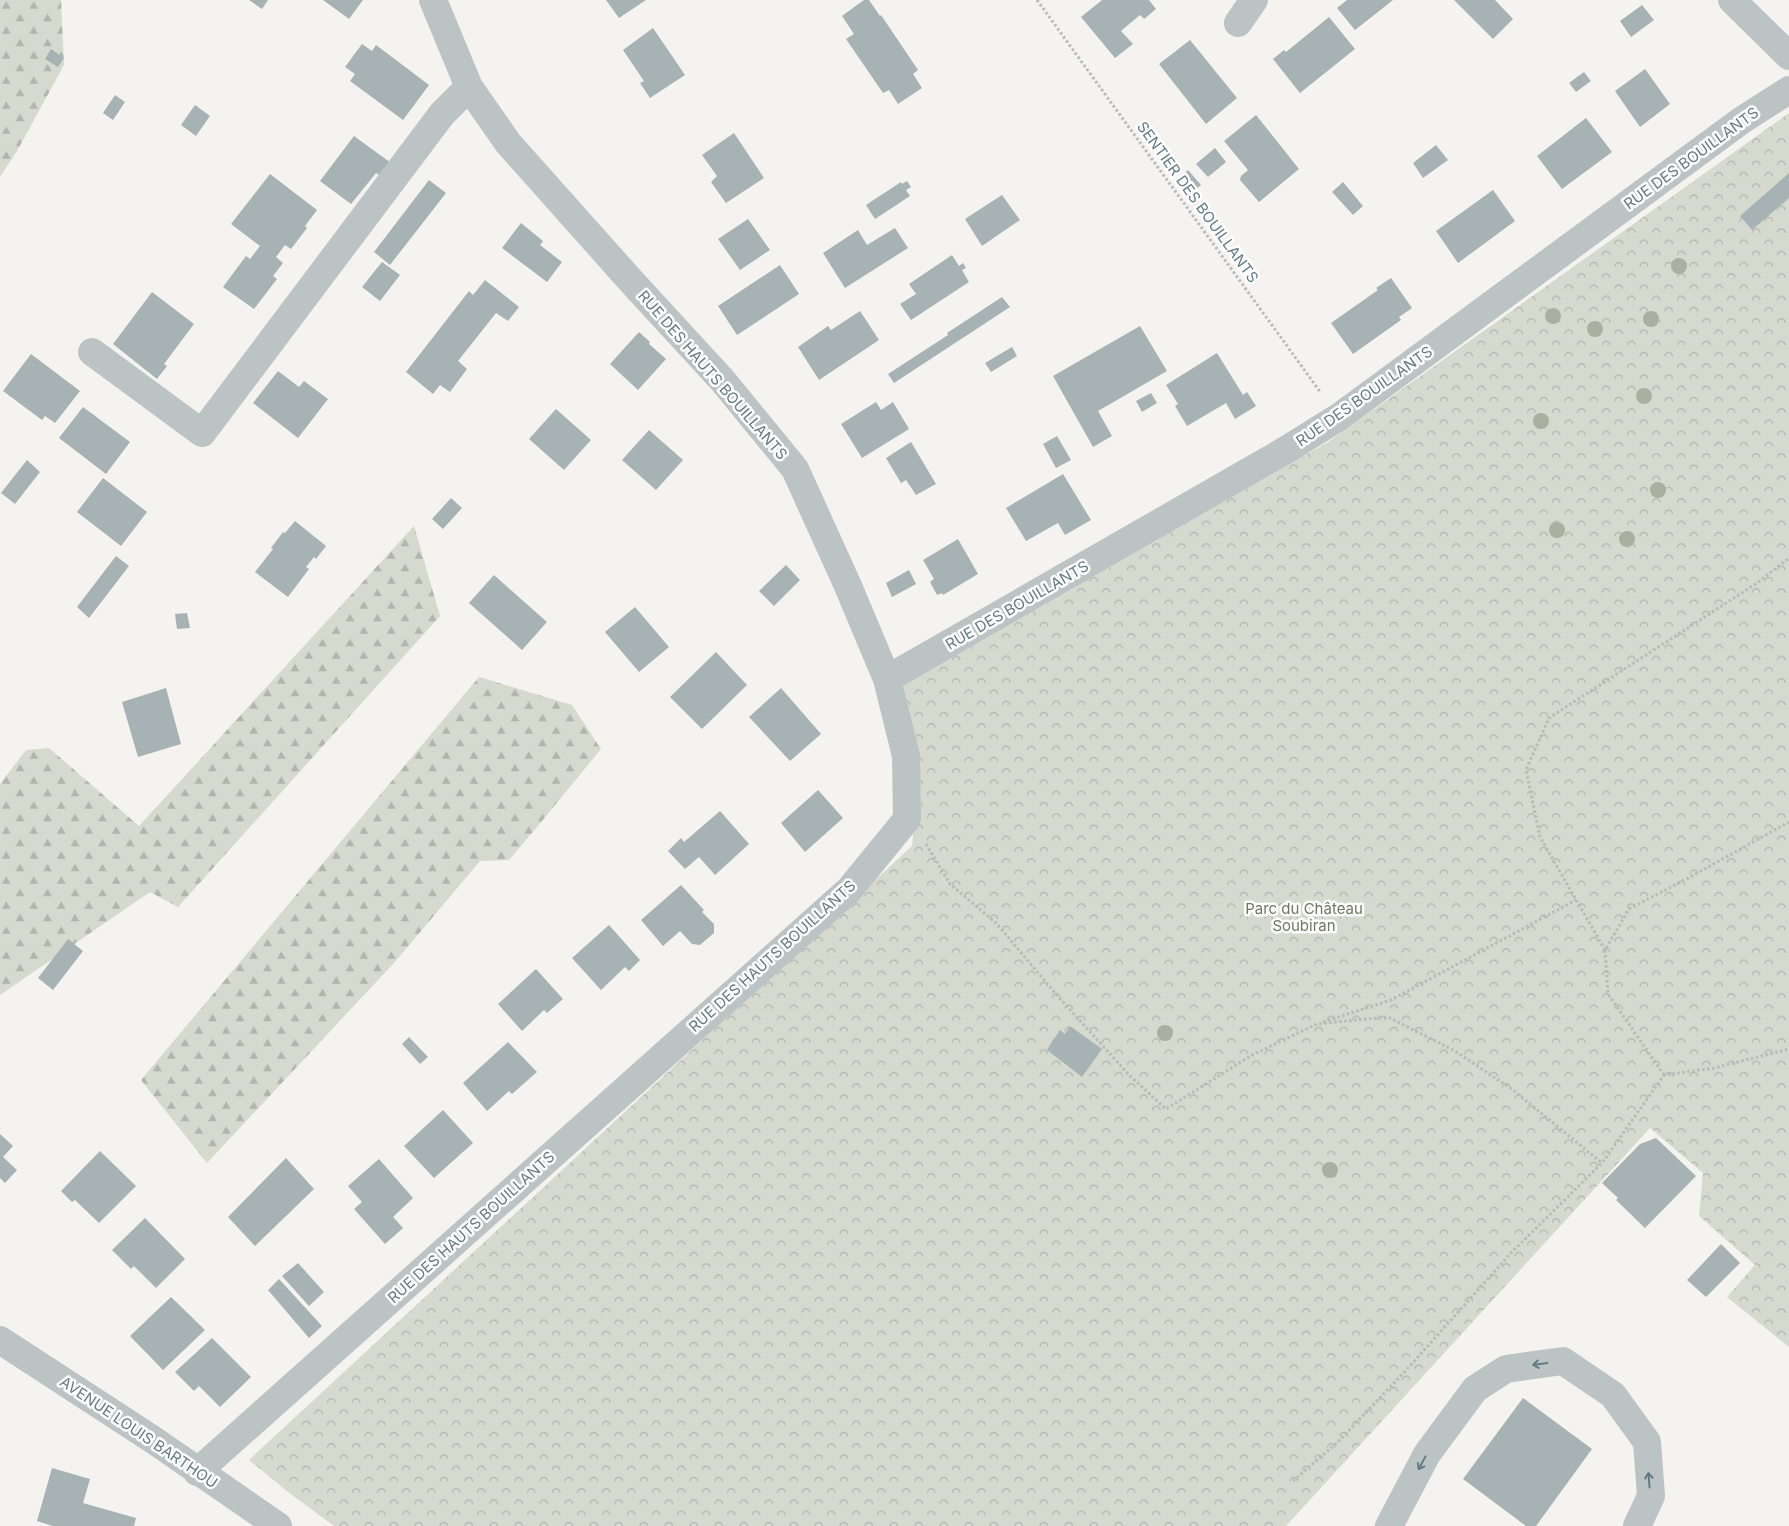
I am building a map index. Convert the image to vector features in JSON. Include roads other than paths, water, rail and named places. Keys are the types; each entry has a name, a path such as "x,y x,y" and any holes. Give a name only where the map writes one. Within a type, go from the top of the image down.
{"street":[{"name":"RUE DES HAUTS BOUILLANTS","path":"197,1472 848,890 907,819 906,756 887,679 848,586 795,469 723,381 508,143 469,87 433,0"},
{"path":"1238,23 1254,0"},
{"path":"1732,0 1789,56"},
{"path":"92,352 202,433 442,114 469,87"},
{"name":"RUE DES BOUILLANTS","path":"887,679 1286,450 1339,417 1742,120 1789,90"},
{"name":"AVENUE LOUIS BARTHOU","path":"0,1340 67,1382 278,1526"},
{"path":"1389,1526 1427,1454 1475,1389 1506,1369 1563,1360 1613,1395 1647,1442 1650,1496 1637,1526"}],"park label":[{"name":"Parc du Château Soubiran","path":"1304,916"}]}
